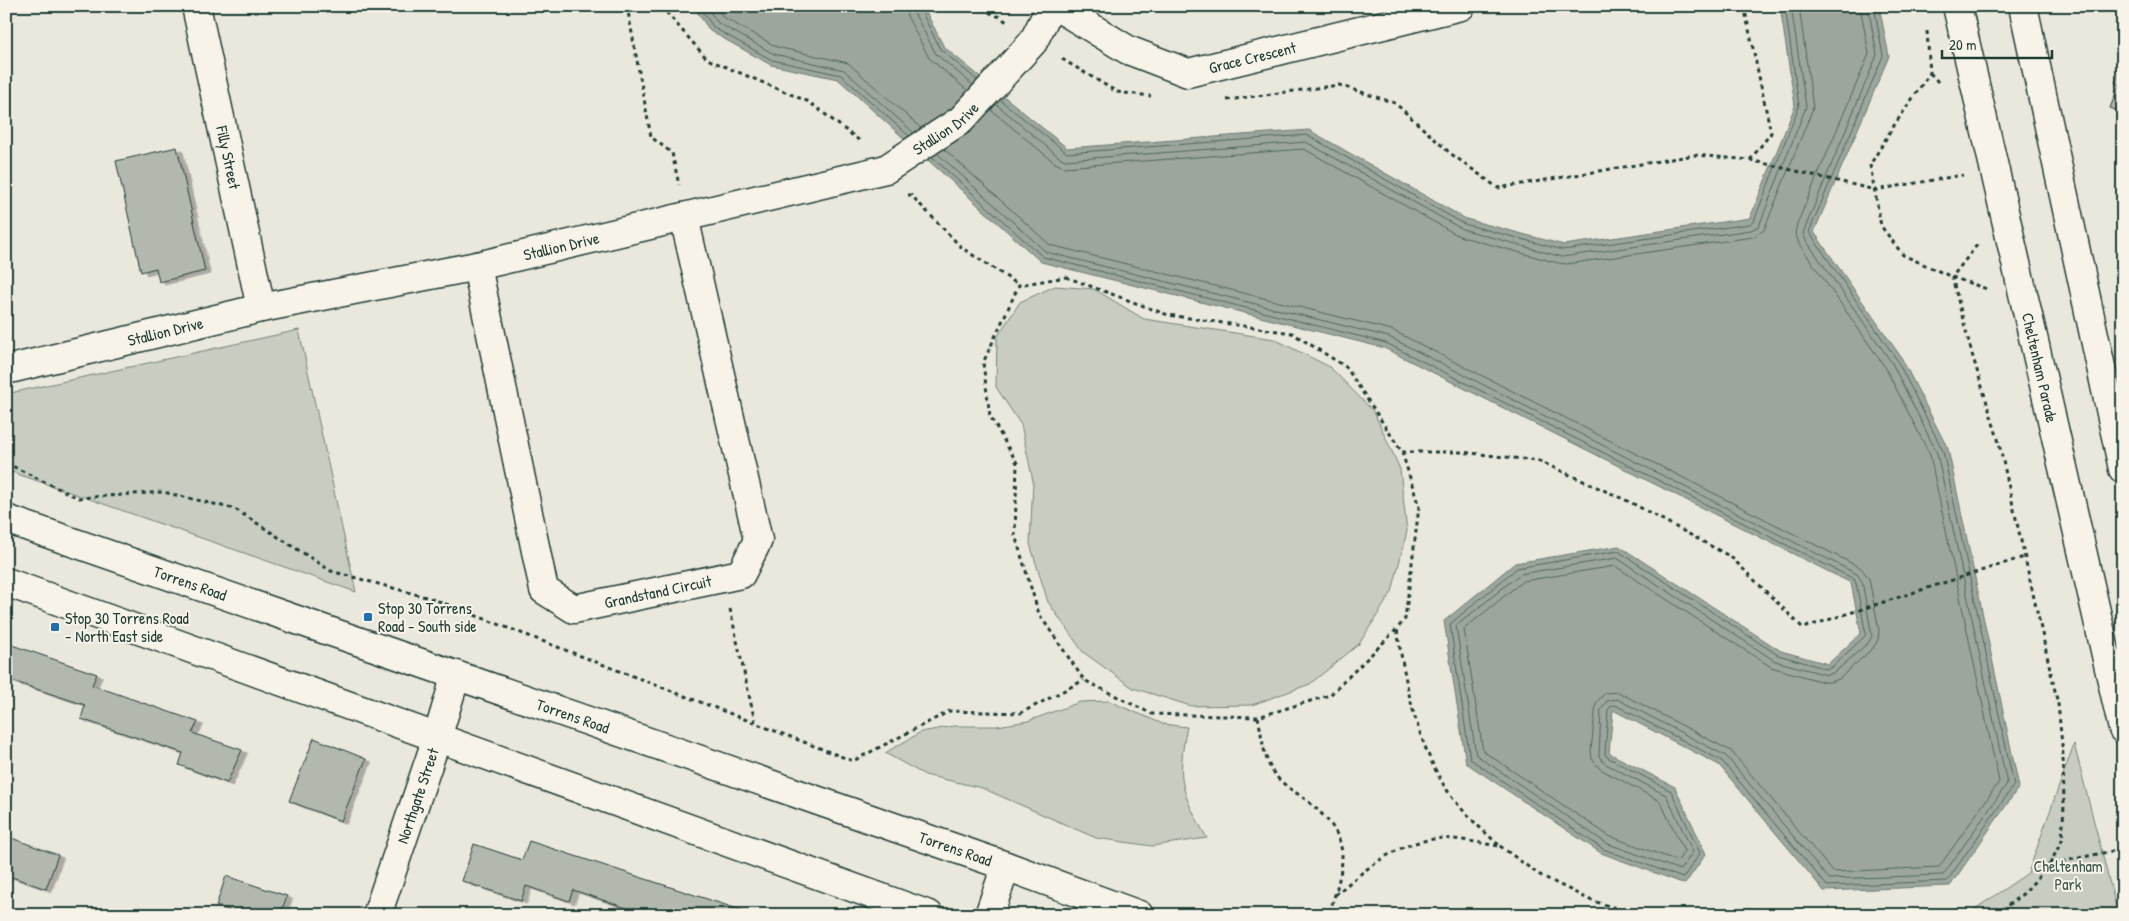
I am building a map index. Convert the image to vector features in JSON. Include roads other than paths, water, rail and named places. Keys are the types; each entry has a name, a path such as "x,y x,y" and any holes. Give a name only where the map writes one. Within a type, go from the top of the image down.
{"main road":[{"name":"Filly Street","path":"196,6 261,308"},
{"name":"Stallion Drive","path":"6,370 261,308 477,266 682,204 881,170 961,120 1033,42 1051,6"},
{"name":"Grace Crescent","path":"1056,6 1128,50 1188,73 1460,6"},
{"name":"Cheltenham Parade","path":"1958,6 2123,729"},
{"path":"2023,6 2123,469"},
{"name":"Grandstand Circuit","path":"477,266 544,590 574,609 741,574 758,540 682,204"},
{"name":"Torrens Road","path":"6,519 1006,866 1139,915"},
{"path":"6,582 928,915"},
{"name":"Northgate Street","path":"377,915 437,738 456,675"},
{"path":"989,915 1006,866"}],"water":[{"path":"693,6 923,6 944,47 1067,148 1309,130 1466,219 1564,245 1750,218 1795,106 1780,6 1879,6 1889,56 1814,232 1901,357 1948,449 2019,787 1950,886 1824,891 1719,765 1613,710 1609,753 1675,787 1706,854 1685,884 1601,853 1466,763 1444,621 1515,563 1619,546 1781,651 1828,664 1861,633 1851,583 1384,348 1041,262 838,79 771,65 710,31"}],"place":[{"name":"Stop 30 Torrens Road - South side","path":"368,617"},
{"name":"Stop 30 Torrens Road - North East side","path":"55,627"}],"park label":[{"name":"Cheltenham Park","path":"2068,875"}]}
